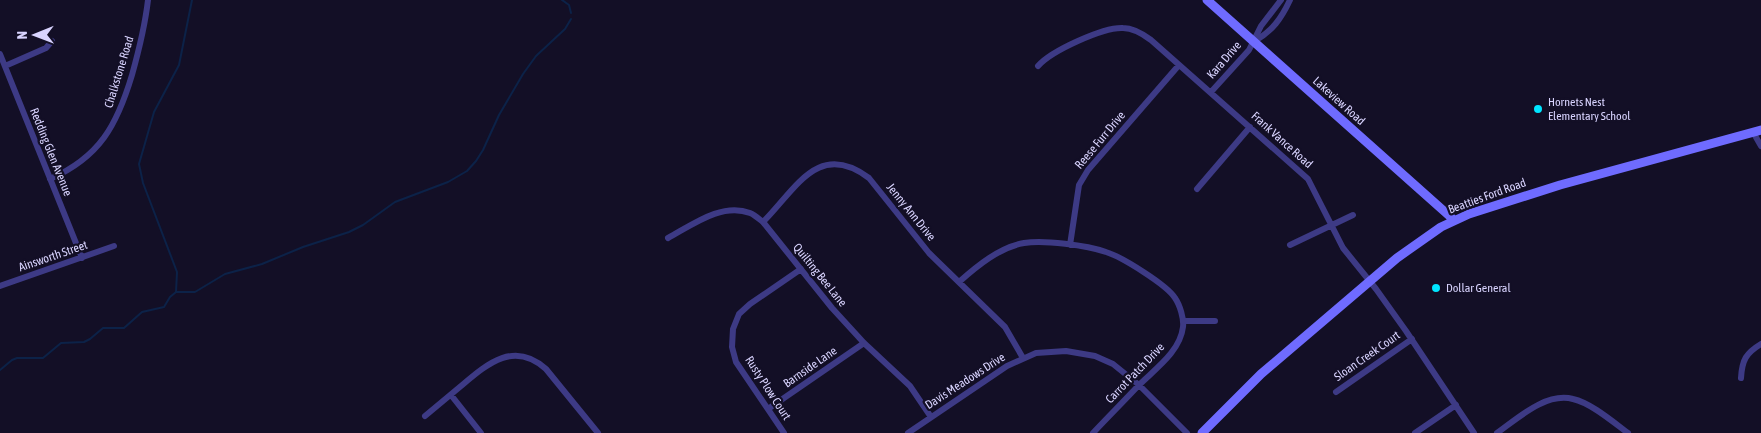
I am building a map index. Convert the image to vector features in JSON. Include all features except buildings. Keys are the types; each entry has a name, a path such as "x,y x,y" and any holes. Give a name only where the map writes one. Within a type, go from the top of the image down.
{"main road":[{"name":"Lakeview Road","path":"1207,0 1454,220"},
{"name":"Beatties Ford Road","path":"1202,433 1261,374 1370,281 1419,241 1454,220 1560,184 1757,131"}],"street":[{"name":"Chalkstone Road","path":"50,180 84,159 103,139 115,122 141,44 148,0"},
{"name":"Kara Drive","path":"1211,92 1249,50 1261,26 1281,0"},
{"name":"Kara Drive","path":"1254,42 1269,32 1281,18 1290,0"},
{"name":"Frank Vance Road","path":"1038,66 1049,56 1110,29 1124,28 1136,31 1151,40 1304,173 1312,185 1346,253 1370,281 1412,339 1474,433"},
{"path":"5,66 46,48 52,41"},
{"name":"Redding Glen Avenue","path":"0,54 82,258"},
{"name":"Reese Furr Drive","path":"1070,245 1079,185 1088,170 1179,65"},
{"path":"1197,189 1250,127"},
{"path":"1757,131 1761,146"},
{"name":"Jenny Ann Drive","path":"763,222 810,172 822,166 837,163 847,165 869,178 929,253 1005,327 1023,358"},
{"name":"Quilting Bee Lane","path":"668,238 724,211 739,210 751,214 763,222 832,308 864,343 910,386 931,417"},
{"path":"1290,245 1353,215"},
{"path":"959,282 1002,251 1022,243 1043,241 1070,245 1105,251 1163,285 1175,298 1183,321 1215,321"},
{"name":"Ainsworth Street","path":"0,286 114,246"},
{"name":"Rusty Plow Court","path":"784,433 736,362 732,347 733,329 739,314 750,304 801,269"},
{"name":"Carrot Patch Drive","path":"1093,433 1168,358 1179,342 1183,321"},
{"name":"Sloan Creek Court","path":"1336,392 1412,339"},
{"name":"Barnside Lane","path":"768,409 864,343"},
{"path":"1741,378 1744,359 1750,350 1761,344"},
{"name":"Davis Meadows Drive","path":"908,433 1007,366 1036,353 1066,351 1095,356 1113,364 1139,385 1187,433"},
{"path":"425,416 493,361 504,357 521,356 546,368 598,433"},
{"path":"451,395 482,433"},
{"path":"1498,433 1535,407 1547,401 1560,398 1573,399 1586,404 1628,433"},
{"path":"1415,433 1456,405"}],"waterway":[{"path":"176,292 177,272 143,183 139,164 154,112 179,65 192,0"},
{"path":"562,0 569,5 571,13"},
{"path":"0,370 17,358 43,358 61,343 84,342 103,328 124,328 142,312 164,307 170,297 176,292 195,292 225,274 262,264 303,247 349,232 363,225 395,202 448,182 467,171 483,150 499,115 523,74 536,56 565,29 571,19"}],"place":[{"name":"Hornets Nest Elementary School","path":"1538,109"},
{"name":"Dollar General","path":"1436,288"}]}
